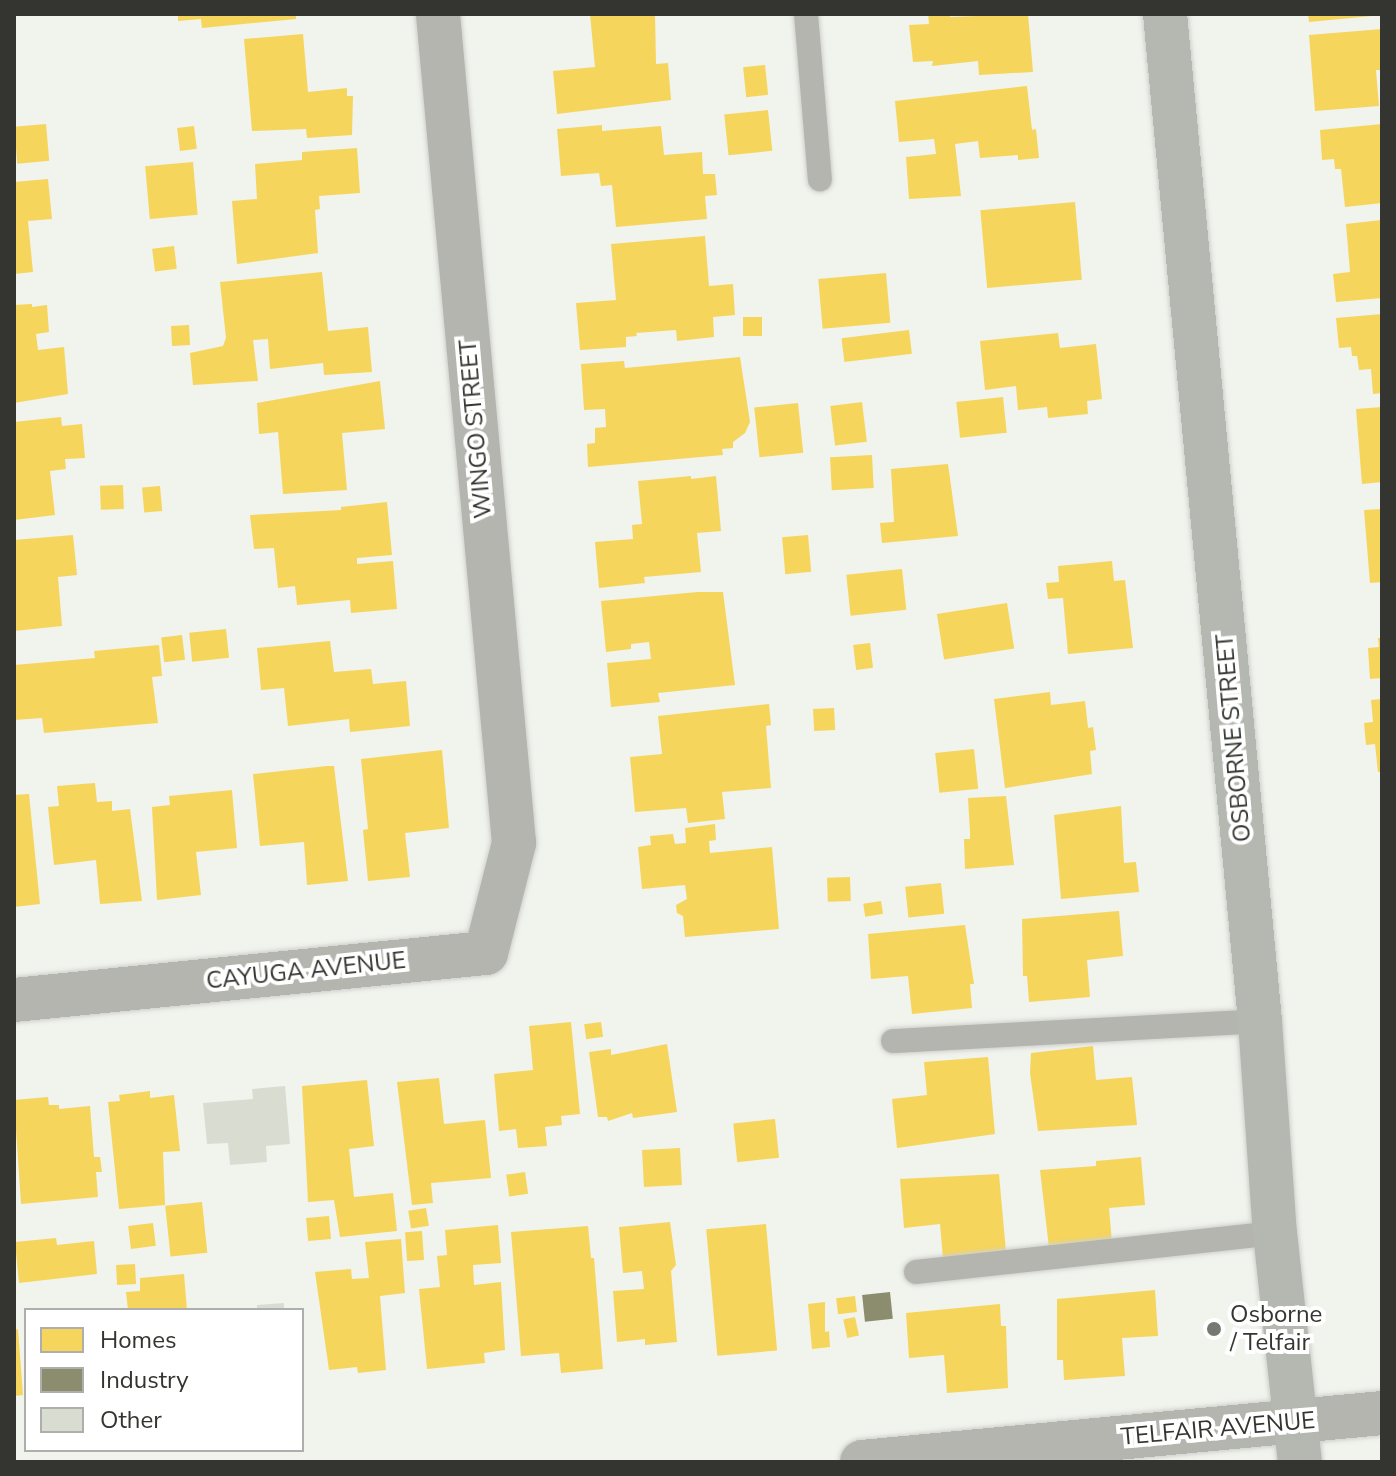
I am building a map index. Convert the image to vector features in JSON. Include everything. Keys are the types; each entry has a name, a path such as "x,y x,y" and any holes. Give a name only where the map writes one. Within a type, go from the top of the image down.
{"main road":[{"name":"OSBORNE STREET","path":"1165,14 1260,1021 1275,1233 1298,1442"}],"street":[{"name":"WINGO STREET","path":"438,14 514,843"},
{"name":"CAYUGA AVENUE","path":"14,1000 486,953 514,843"},
{"name":"TELFAIR AVENUE","path":"862,1462 1298,1442 1382,1413"}],"lane":[{"path":"806,14 820,179"},
{"path":"893,1041 1260,1021"},
{"path":"916,1272 1275,1233"}],"building: Homes":[{"path":"178,14 296,14 296,19 202,28 201,19 178,21"},
{"path":"590,14 655,14 656,64 668,63 671,100 557,114 553,71 595,67"},
{"path":"928,14 950,14 950,17 1028,14 1033,72 979,75 978,61 932,66 933,61 913,62 909,25 929,24"},
{"path":"1308,14 1371,14 1372,16 1309,22"},
{"path":"1382,29 1382,70 1376,70 1379,106 1315,111 1309,35"},
{"path":"303,34 308,92 347,88 347,96 353,96 352,135 307,138 306,129 252,131 244,39"},
{"path":"765,65 768,95 746,97 743,67"},
{"path":"1027,86 1039,158 1018,160 1018,155 980,158 978,141 955,144 961,196 909,199 906,157 936,154 934,139 899,142 895,101"},
{"path":"768,110 772,151 729,155 724,115"},
{"path":"46,124 49,161 17,164 14,127"},
{"path":"1382,124 1382,203 1345,207 1341,169 1335,169 1334,159 1322,160 1320,130"},
{"path":"602,125 602,131 661,126 664,155 702,152 703,174 715,174 717,195 705,196 707,219 616,227 612,185 601,186 599,173 561,176 557,129"},
{"path":"194,126 197,149 180,151 177,128"},
{"path":"357,148 360,193 319,196 320,209 315,210 318,253 237,264 232,201 257,199 255,164 302,160 302,152"},
{"path":"193,162 198,215 150,219 145,166"},
{"path":"48,179 52,219 28,221 33,272 14,274 14,182"},
{"path":"1075,202 1082,280 987,288 980,210"},
{"path":"1382,220 1382,298 1336,302 1333,274 1350,272 1346,224"},
{"path":"705,236 709,286 733,284 735,315 713,317 714,337 677,341 676,330 636,333 637,336 626,337 626,347 580,350 576,303 616,300 611,244"},
{"path":"174,246 177,269 155,272 152,249"},
{"path":"322,272 328,331 368,327 372,372 324,375 323,363 270,369 268,339 253,340 258,381 193,385 190,353 223,346 226,338 220,282"},
{"path":"886,273 890,323 823,329 818,279"},
{"path":"32,304 32,307 47,305 49,332 36,334 38,350 64,347 68,394 14,403 14,305"},
{"path":"1382,314 1382,393 1373,394 1371,369 1359,370 1357,356 1352,356 1351,347 1339,348 1336,318"},
{"path":"743,317 762,317 762,336 743,336"},
{"path":"189,325 190,345 172,346 171,326"},
{"path":"909,330 912,354 844,362 842,338"},
{"path":"1058,333 1060,348 1096,344 1102,399 1087,401 1088,414 1048,418 1047,407 1018,410 1016,386 985,390 980,341"},
{"path":"740,357 750,422 745,433 733,442 733,448 722,449 723,455 588,467 587,444 595,443 595,428 606,427 605,409 584,410 581,364 624,361 625,368"},
{"path":"380,381 385,429 342,433 347,490 283,494 278,432 259,434 257,403"},
{"path":"1003,397 1007,433 960,438 956,402"},
{"path":"862,402 867,442 835,446 830,406"},
{"path":"798,403 803,453 759,457 754,408"},
{"path":"1382,407 1382,482 1362,484 1356,409"},
{"path":"61,417 62,426 82,424 85,458 65,459 66,469 50,471 55,515 14,520 14,422"},
{"path":"872,455 874,488 832,490 830,457"},
{"path":"948,464 958,536 882,543 880,523 894,522 891,469"},
{"path":"691,476 691,479 716,476 721,531 697,533 701,572 644,577 645,583 599,588 595,542 633,539 632,525 642,524 638,481"},
{"path":"123,485 124,509 101,510 100,486"},
{"path":"160,486 162,511 144,512 142,488"},
{"path":"387,502 392,555 357,558 357,564 393,561 397,609 351,613 350,600 297,605 295,586 278,588 274,548 254,549 250,515 341,510 341,507"},
{"path":"1382,509 1382,582 1370,583 1364,510"},
{"path":"73,535 77,575 58,577 62,626 14,631 14,540"},
{"path":"808,535 811,572 785,574 782,537"},
{"path":"1112,561 1114,581 1125,580 1133,648 1068,654 1063,598 1048,599 1046,583 1059,582 1058,566"},
{"path":"902,569 906,610 851,616 846,575"},
{"path":"723,592 735,685 658,693 660,702 611,707 607,663 651,659 649,642 631,644 631,649 606,652 601,601"},
{"path":"1007,603 1014,648 944,660 937,614"},
{"path":"226,629 229,658 192,662 189,633"},
{"path":"182,635 185,660 164,662 161,638"},
{"path":"1378,638 1382,638 1382,678 1370,679 1368,648 1379,647"},
{"path":"330,641 334,672 371,669 373,684 406,681 410,726 350,732 349,719 288,726 284,688 261,690 257,648"},
{"path":"870,643 873,668 856,670 853,645"},
{"path":"159,645 162,676 152,677 158,723 44,733 42,718 14,720 14,665 95,658 94,651"},
{"path":"1050,692 1051,705 1085,701 1088,728 1093,727 1096,750 1090,751 1092,774 1005,788 994,699"},
{"path":"1382,699 1382,772 1378,772 1375,744 1366,745 1364,723 1373,722 1371,700"},
{"path":"769,704 771,725 766,726 771,788 722,792 725,819 688,823 686,808 635,812 630,757 662,754 658,716"},
{"path":"834,708 835,730 814,731 813,709"},
{"path":"974,749 978,789 939,793 935,753"},
{"path":"442,750 449,828 405,833 410,877 368,881 363,830 368,829 361,759"},
{"path":"334,766 348,881 307,885 304,842 260,846 253,774"},
{"path":"95,783 97,802 112,801 112,811 130,809 142,901 100,904 96,860 54,865 48,807 59,806 57,786"},
{"path":"232,790 237,848 196,852 201,895 157,900 152,807 170,805 169,796"},
{"path":"29,794 40,904 14,907 14,795"},
{"path":"1006,796 1014,865 965,869 964,839 970,839 968,798"},
{"path":"1121,806 1124,863 1136,862 1139,892 1061,899 1054,815"},
{"path":"715,824 716,840 709,841 710,853 772,847 779,929 685,937 683,916 677,913 676,905 687,899 685,885 642,889 638,847 651,845 650,836 673,834 675,844 686,843 685,828"},
{"path":"850,877 851,901 828,902 827,878"},
{"path":"941,883 944,914 908,918 905,887"},
{"path":"881,901 883,914 865,917 863,904"},
{"path":"1119,911 1123,956 1087,960 1090,997 1029,1002 1027,976 1023,976 1022,919"},
{"path":"965,925 974,984 970,984 972,1008 912,1014 908,976 871,979 868,934"},
{"path":"571,1022 580,1114 561,1116 562,1125 545,1127 547,1146 518,1148 516,1129 499,1131 494,1074 533,1070 529,1026"},
{"path":"601,1022 603,1037 586,1039 584,1024"},
{"path":"667,1044 677,1112 633,1118 632,1113 608,1121 607,1117 598,1117 589,1052 611,1049 611,1055"},
{"path":"1093,1046 1096,1080 1132,1077 1137,1125 1038,1131 1030,1073 1031,1053"},
{"path":"988,1057 995,1134 897,1148 892,1099 927,1095 924,1062"},
{"path":"439,1078 444,1124 485,1120 491,1178 431,1183 433,1203 412,1205 397,1082"},
{"path":"367,1080 374,1146 349,1149 354,1197 393,1193 397,1231 340,1237 334,1200 308,1202 302,1086"},
{"path":"150,1091 150,1098 174,1095 180,1151 163,1152 165,1205 119,1209 108,1102 120,1101 119,1095"},
{"path":"48,1097 49,1105 59,1105 59,1109 90,1106 94,1157 100,1157 102,1172 96,1172 98,1197 21,1204 14,1100"},
{"path":"775,1119 779,1158 737,1162 733,1123"},
{"path":"680,1148 682,1185 644,1187 642,1150"},
{"path":"1141,1157 1145,1205 1109,1208 1112,1243 1049,1248 1040,1170 1096,1166 1096,1161"},
{"path":"525,1172 528,1194 509,1196 506,1175"},
{"path":"999,1174 1006,1252 943,1259 940,1224 904,1228 900,1179"},
{"path":"202,1202 207,1253 171,1257 165,1206"},
{"path":"426,1208 429,1226 411,1229 408,1211"},
{"path":"329,1216 331,1239 308,1241 306,1218"},
{"path":"670,1222 676,1265 671,1271 677,1342 645,1345 645,1339 617,1342 613,1291 644,1289 642,1271 623,1273 619,1227"},
{"path":"153,1223 156,1246 131,1249 128,1226"},
{"path":"766,1224 777,1351 717,1356 706,1229"},
{"path":"498,1225 501,1263 473,1265 474,1285 501,1282 505,1350 484,1353 485,1363 427,1369 419,1289 440,1287 437,1256 447,1255 445,1230"},
{"path":"588,1226 591,1258 594,1258 603,1369 561,1373 559,1353 521,1356 511,1232"},
{"path":"422,1231 424,1260 407,1261 405,1232"},
{"path":"56,1238 57,1245 94,1241 97,1274 19,1283 15,1242"},
{"path":"401,1239 405,1293 380,1296 386,1370 358,1373 357,1367 329,1370 315,1272 351,1269 352,1279 369,1278 365,1242"},
{"path":"135,1264 136,1284 117,1285 116,1265"},
{"path":"184,1274 187,1308 128,1308 126,1292 140,1291 140,1278"},
{"path":"1155,1290 1158,1336 1122,1338 1125,1376 1064,1380 1063,1360 1057,1360 1057,1299"},
{"path":"855,1296 857,1312 838,1314 836,1298"},
{"path":"825,1302 825,1332 829,1331 830,1347 812,1349 808,1304"},
{"path":"1000,1304 1001,1326 1006,1326 1008,1388 947,1393 944,1355 909,1358 906,1313"},
{"path":"855,1317 859,1336 847,1338 843,1319"},
{"path":"18,1329 23,1395 14,1396 14,1330"}],"building: Industry":[{"path":"890,1292 893,1319 865,1322 862,1295"}],"building: Other":[{"path":"285,1086 290,1144 266,1146 267,1162 230,1165 228,1143 207,1144 203,1103 253,1099 252,1089"},
{"path":"284,1303 284,1308 257,1308 257,1305"}],"place":[{"name":"Osborne / Telfair","path":"1214,1329"}]}
